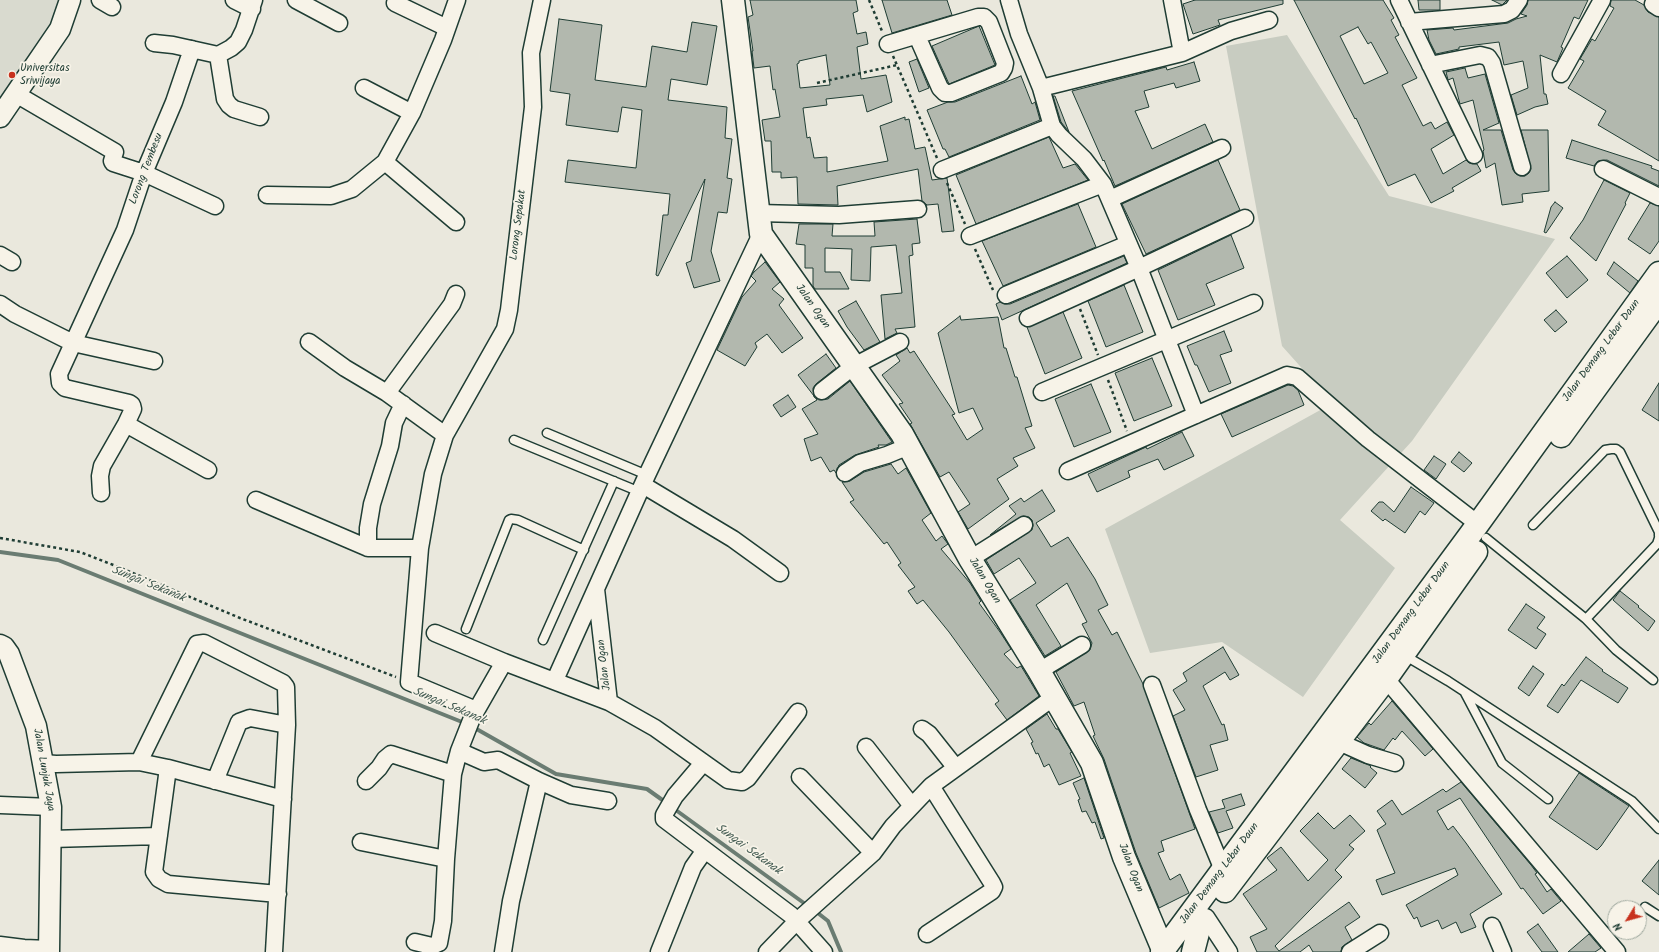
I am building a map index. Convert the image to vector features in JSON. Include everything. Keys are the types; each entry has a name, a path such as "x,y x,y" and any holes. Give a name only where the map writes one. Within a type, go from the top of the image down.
{"main road":[{"name":"Jalan Ogan","path":"733,0 761,234 909,446 970,559 1039,671 1092,762 1124,857 1167,952"},
{"name":"Jalan Demang Lebar Daun","path":"1167,952 1203,921 1386,679 1404,654 1482,531 1659,273"},
{"name":"Jalan Demang Lebar Daun","path":"1167,952 1222,870 1659,301"},
{"path":"1193,952 1203,921"}],"street":[{"path":"0,117 60,29 70,0"},
{"path":"154,43 218,55 231,48 238,42 253,4 234,0"},
{"path":"296,0 339,23"},
{"path":"267,195 330,196 352,189 385,162 412,113 447,28 456,0"},
{"name":"Lorong Sepakat","path":"409,682 420,548 433,474 445,435 505,328 509,310 533,107 531,54 542,0"},
{"path":"1008,0 1019,34 1041,88 1052,126 1059,135 1084,159 1103,184 1139,268 1196,415"},
{"path":"1172,0 1182,53"},
{"path":"1399,0 1474,155"},
{"path":"1410,22 1504,14 1512,10 1519,0"},
{"path":"1561,74 1602,0"},
{"path":"395,3 447,28"},
{"path":"888,44 978,17 984,17 989,22 997,42 1004,63 1004,68 1001,72 951,93 945,93 940,88 917,36"},
{"path":"1041,88 1182,53 1231,31 1269,20"},
{"path":"997,42 1019,34"},
{"name":"Lorong Tembesu","path":"126,424 133,409 129,403 65,388 60,383 59,374 125,230 144,173 174,102 192,49"},
{"path":"218,55 225,99 229,105 234,109 260,116"},
{"path":"1430,65 1480,56 1488,57 1492,63 1522,167"},
{"path":"364,88 412,113"},
{"path":"16,94 116,152 112,161 113,163 144,173 215,206"},
{"path":"942,170 1052,126"},
{"path":"1110,199 1222,148"},
{"path":"385,162 456,222"},
{"path":"1603,169 1659,197"},
{"path":"970,236 1103,184"},
{"path":"758,213 839,215 918,209"},
{"path":"1028,318 1245,218"},
{"path":"555,680 643,484 761,234"},
{"path":"1006,295 1128,244"},
{"path":"387,392 452,304 456,294"},
{"path":"1042,392 1254,303"},
{"path":"0,304 73,343 154,361"},
{"path":"309,342 345,368 387,392 445,435"},
{"path":"822,391 854,366 900,342"},
{"path":"1068,471 1287,374 1297,377 1339,412 1368,439 1482,531"},
{"path":"368,548 368,528 372,504 390,446 394,423 403,404"},
{"path":"101,493 100,476 102,466 126,424 208,470"},
{"path":"845,473 860,463 887,455 909,446"},
{"path":"643,484 733,539 780,573"},
{"path":"256,500 368,548 420,548"},
{"path":"970,559 1024,525"},
{"name":"Jalan Ogan","path":"435,633 504,662 555,680 609,702 596,589"},
{"path":"139,762 197,644 204,643 283,683 286,688 287,725 274,952"},
{"name":"Jalan Lunjuk Jaya","path":"0,645 4,647 9,654 36,726 51,808 49,950"},
{"path":"1039,671 1082,645"},
{"path":"415,942 432,946 439,944 443,921 446,859 453,774 464,736 474,714 504,662"},
{"path":"1386,679 1617,952"},
{"path":"409,682 474,714"},
{"path":"1152,685 1198,810 1222,870"},
{"path":"767,952 799,920 873,853 893,826 931,786 1054,697"},
{"path":"609,702 655,728 728,780 742,782 748,778 798,712"},
{"path":"215,780 239,722 246,718 250,718 287,725"},
{"path":"922,729 929,734 956,768"},
{"path":"1339,742 1368,755 1395,763"},
{"path":"866,747 912,806"},
{"path":"459,751 484,762 498,760 539,781 571,795 608,801"},
{"path":"366,781 379,768 384,759 392,754 453,774"},
{"path":"43,763 139,762 215,780 283,799"},
{"path":"703,763 675,796 664,815 664,819 799,920 824,952"},
{"path":"168,768 154,872 159,879 168,884 278,894"},
{"path":"800,777 873,853"},
{"path":"503,952 510,901 539,781"},
{"path":"927,934 992,891 994,888 931,786"},
{"path":"0,805 51,808"},
{"path":"51,838 159,836"},
{"path":"361,842 446,859"},
{"path":"659,952 693,866 705,850"},
{"path":"1203,921 1229,952"},
{"path":"1492,926 1503,952"},
{"path":"1350,952 1380,933"},
{"path":"0,944 24,950 49,950"}],"lane":[{"path":"546,433 643,484"},
{"path":"514,440 614,482 643,484"},
{"path":"1533,525 1605,450 1611,448 1620,452 1659,532 1659,537 1657,544 1586,619"},
{"path":"543,640 614,482"},
{"path":"466,629 509,520 518,520 584,550"},
{"path":"1482,531 1586,619 1616,650 1653,680"},
{"path":"1404,654 1632,801 1659,829"},
{"path":"1465,692 1502,763 1548,799"},
{"path":"1647,907 1659,916"}],"path":[{"path":"869,0 991,288 999,295 1006,295"},
{"path":"817,83 897,65"},
{"path":"0,538 80,552 240,618 409,682"}],"shaded area":[{"name":"Universitas Sriwijaya","path":"0,0 66,0 56,29 0,107"},
{"path":"1287,35 1389,196 1555,239 1412,441 1340,520 1395,568 1303,697 1222,642 1150,653 1105,529 1333,403 1282,346 1226,46"}],"building":[{"path":"750,0 856,0 858,11 853,13 857,34 866,32 868,44 857,47 861,79 886,75 892,102 867,112 863,95 826,99 827,105 803,108 807,138 810,137 814,158 827,157 827,172 888,161 880,126 905,117 905,120 909,119 915,149 925,147 932,180 947,178 954,231 942,232 938,204 927,205 922,201 918,169 837,186 838,205 798,204 797,177 781,178 781,172 772,172 771,141 765,141 762,120 780,117 775,89 773,90 770,66 754,68 748,17 753,15","holes":["826,55 830,85 800,88 797,64 799,61"]},
{"path":"882,0 947,0 952,15 892,33"},
{"path":"1195,0 1283,0 1283,4 1218,20 1220,25 1193,34 1183,4"},
{"path":"1294,0 1383,0 1394,18 1391,20 1399,35 1395,37 1417,78 1402,85 1423,126 1431,122 1435,129 1447,122 1454,135 1431,149 1443,174 1466,160 1469,163 1477,164 1481,171 1452,188 1454,191 1431,203 1415,174 1388,186 1356,118 1355,119","holes":["1358,27 1368,44 1371,42 1388,73 1364,84 1340,36"]},
{"path":"1418,0 1440,0 1440,10 1419,10"},
{"path":"1492,0 1507,0 1502,5"},
{"path":"1528,0 1588,0 1579,19 1574,17 1561,47 1563,48 1557,62 1540,55 1544,94 1546,94 1548,104 1535,107 1517,115 1511,95 1528,88 1523,61 1504,65 1499,42 1459,47 1459,49 1436,54 1429,40 1427,30 1453,28 1454,30 1508,23 1527,16 1521,14 1527,5"},
{"path":"1611,0 1635,0 1644,5 1648,12 1659,17 1659,161 1598,125 1606,111 1568,88 1584,61 1580,59 1592,39 1595,41 1614,8 1610,6"},
{"path":"559,19 602,25 595,80 646,87 652,46 687,52 692,22 717,26 707,85 671,79 668,100 727,107 725,138 732,139 727,178 732,179 727,213 718,212 711,251 720,281 694,288 686,263 691,261 705,179 658,276 656,275 663,215 668,215 670,194 565,182 568,160 636,168 642,110 622,107 618,132 566,125 570,94 550,91"},
{"path":"979,26 995,65 949,84 932,46"},
{"path":"917,59 929,88 919,92 909,62"},
{"path":"1194,62 1200,81 1176,88 1174,83 1144,91 1149,107 1135,111 1152,149 1205,124 1213,142 1115,186 1072,91 1166,67 1167,70"},
{"path":"1465,68 1468,78 1485,74 1499,123 1483,130 1501,130 1513,170 1516,174 1525,176 1531,169 1521,130 1548,130 1549,191 1522,194 1523,202 1502,205 1495,163 1486,168 1484,150 1473,100 1460,104 1453,78 1448,80 1446,72"},
{"path":"1021,76 1032,104 1035,102 1040,120 949,157 945,149 943,149 927,110 948,102 955,102"},
{"path":"1053,96 1055,96 1069,132 1061,122"},
{"path":"1049,137 1063,168 1075,164 1088,180 976,224 956,175"},
{"path":"1572,140 1652,166 1651,168 1659,171 1659,186 1607,160 1598,161 1594,166 1566,158"},
{"path":"1218,160 1240,210 1146,254 1122,204"},
{"path":"1604,180 1630,193 1625,203 1626,204 1596,261 1570,238 1583,220"},
{"path":"1555,202 1563,208 1546,233 1544,232 1551,207"},
{"path":"1650,203 1659,206 1659,241 1650,254 1628,239"},
{"path":"1078,204 1096,247 1003,286 982,241"},
{"path":"917,219 920,243 912,244 913,255 909,256 915,327 895,329 897,333 885,339 881,295 902,293 896,245 871,247 870,281 851,280 852,249 825,248 825,272 840,272 849,289 815,289 813,286 813,268 805,268 805,245 796,244 799,224 833,224 832,236 875,236 874,222"},
{"path":"1231,235 1244,268 1206,284 1215,305 1178,320 1158,270"},
{"path":"1124,256 1127,263 1002,320 996,304 1000,302 1010,304"},
{"path":"1567,256 1588,280 1567,298 1546,273"},
{"path":"765,262 780,282 772,289 784,299 779,305 803,338 782,353 767,334 755,343 757,347 745,366 717,350 742,297 756,281 751,276"},
{"path":"1614,262 1638,281 1630,293 1607,274"},
{"path":"1124,285 1143,332 1106,347 1088,301"},
{"path":"856,301 880,342 864,350 847,327 838,311"},
{"path":"1556,310 1567,322 1555,332 1544,320"},
{"path":"1063,312 1082,358 1045,374 1027,327"},
{"path":"960,316 961,320 998,317 1004,348 1006,348 1015,377 1017,377 1032,426 1025,428 1035,448 1013,458 1018,466 997,479 1009,499 968,529 958,512 970,504 949,472 940,477 910,424 912,423 899,404 903,403 882,375 900,361 896,355 907,348 910,353 914,351 955,414 952,415 967,440 983,429 973,408 959,413 938,333"},
{"path":"1224,331 1232,351 1220,355 1231,383 1209,392 1187,346"},
{"path":"826,354 836,368 816,384 813,388 814,396 798,375"},
{"path":"1152,358 1172,406 1134,421 1115,373"},
{"path":"850,381 892,442 886,445 878,445 879,447 855,455 839,465 836,473 834,470 830,472 821,457 811,461 804,439 818,434 802,409 817,400 815,398 819,400 828,399"},
{"path":"1659,383 1659,421 1642,410"},
{"path":"1091,384 1111,432 1074,447 1055,399"},
{"path":"1288,385 1293,386 1298,390 1304,405 1232,437 1221,414"},
{"path":"788,395 796,407 781,417 773,405"},
{"path":"1182,432 1194,456 1164,470 1158,459 1128,471 1130,477 1097,492 1088,474 1146,447 1147,449"},
{"path":"1459,452 1472,463 1464,472 1451,462"},
{"path":"1434,456 1446,464 1436,479 1424,470"},
{"path":"891,464 898,474 906,468 931,513 922,520 936,541 942,536 948,544 941,549 970,583 981,601 979,603 1011,649 1004,654 1017,668 1021,666 1039,696 1007,720 995,704 999,701 949,632 923,600 917,604 908,591 915,587 898,565 901,563 887,542 884,544 850,502 854,500 842,482 850,481 864,472"},
{"path":"1411,487 1434,503 1425,515 1420,511 1405,533 1385,519 1383,521 1371,511 1379,502 1383,502 1394,512"},
{"path":"1042,490 1055,511 1036,523 1051,547 1068,537 1095,579 1108,605 1098,610 1112,635 1117,632 1143,684 1195,829 1161,841 1164,851 1158,853 1170,880 1180,874 1189,893 1159,908 1136,853 1104,759 1093,736 1095,735 1084,702 1074,706 1056,672 1090,650 1092,643 1082,624 1087,622 1067,583 1036,605 1061,646 1045,656 1010,600 1036,583 1019,558 994,574 986,560 1032,530 1032,520 1029,517 1023,516 990,535 1016,514 1009,506 1021,498 1024,502"},
{"path":"1620,591 1655,621 1648,631 1613,600"},
{"path":"1526,604 1545,617 1537,628 1546,634 1536,649 1508,630"},
{"path":"1223,647 1239,675 1230,680 1225,672 1203,686 1222,725 1224,724 1228,740 1210,745 1218,770 1196,777 1173,716 1185,710 1173,690 1187,681 1183,673"},
{"path":"1586,657 1603,670 1602,671 1628,688 1618,703 1581,680 1558,713 1547,706 1562,684 1564,686"},
{"path":"1533,666 1544,674 1529,696 1518,688"},
{"path":"1392,701 1433,749 1425,756 1402,731 1395,740 1393,738 1384,750 1364,743 1357,737 1369,723 1371,725"},
{"path":"1047,714 1072,752 1070,753 1081,776 1059,785 1049,764 1044,767 1038,753 1036,754 1031,743 1033,742 1026,729"},
{"path":"1351,758 1371,766 1370,767 1377,773 1365,788 1342,769"},
{"path":"1579,773 1629,806 1597,850 1549,817"},
{"path":"1084,778 1104,838 1101,839 1095,822 1092,823 1086,811 1082,812 1078,800 1080,799 1073,783"},
{"path":"1461,782 1531,865 1547,892 1551,889 1561,901 1543,914 1523,888 1521,889 1460,798 1437,811 1448,830 1453,826 1502,894 1470,914 1476,927 1461,933 1456,922 1442,929 1438,920 1421,927 1417,917 1414,919 1406,905 1458,875 1455,868 1382,895 1376,880 1395,873 1377,830 1386,824 1377,811 1392,800 1402,815 1443,789 1446,792"},
{"path":"1241,794 1245,805 1226,811 1233,828 1218,833 1209,812 1225,808 1222,800"},
{"path":"1318,813 1334,829 1350,815 1365,831 1349,845 1354,849 1335,870 1342,877 1275,946 1279,951 1349,902 1360,917 1345,927 1352,940 1342,947 1341,952 1313,952 1309,945 1300,952 1257,952 1250,937 1267,929 1243,894 1277,870 1267,858 1281,847 1308,881 1328,860 1300,831"},
{"path":"1659,860 1659,895 1642,881"},
{"path":"1538,924 1558,952 1542,952 1527,932"},
{"path":"1589,934 1601,948 1595,952 1568,952"}],"waterway":[{"name":"Sungai Sekanak","path":"0,552 58,560 467,724"},
{"name":"Sungai Sekanak","path":"473,727 556,774 647,789 668,804"},
{"name":"Sungai Sekanak","path":"673,808 808,906"},
{"name":"Sungai Sekanak","path":"814,910 828,921 841,952"}],"place":[{"name":"Universitas Sriwijaya","path":"12,75"}]}
